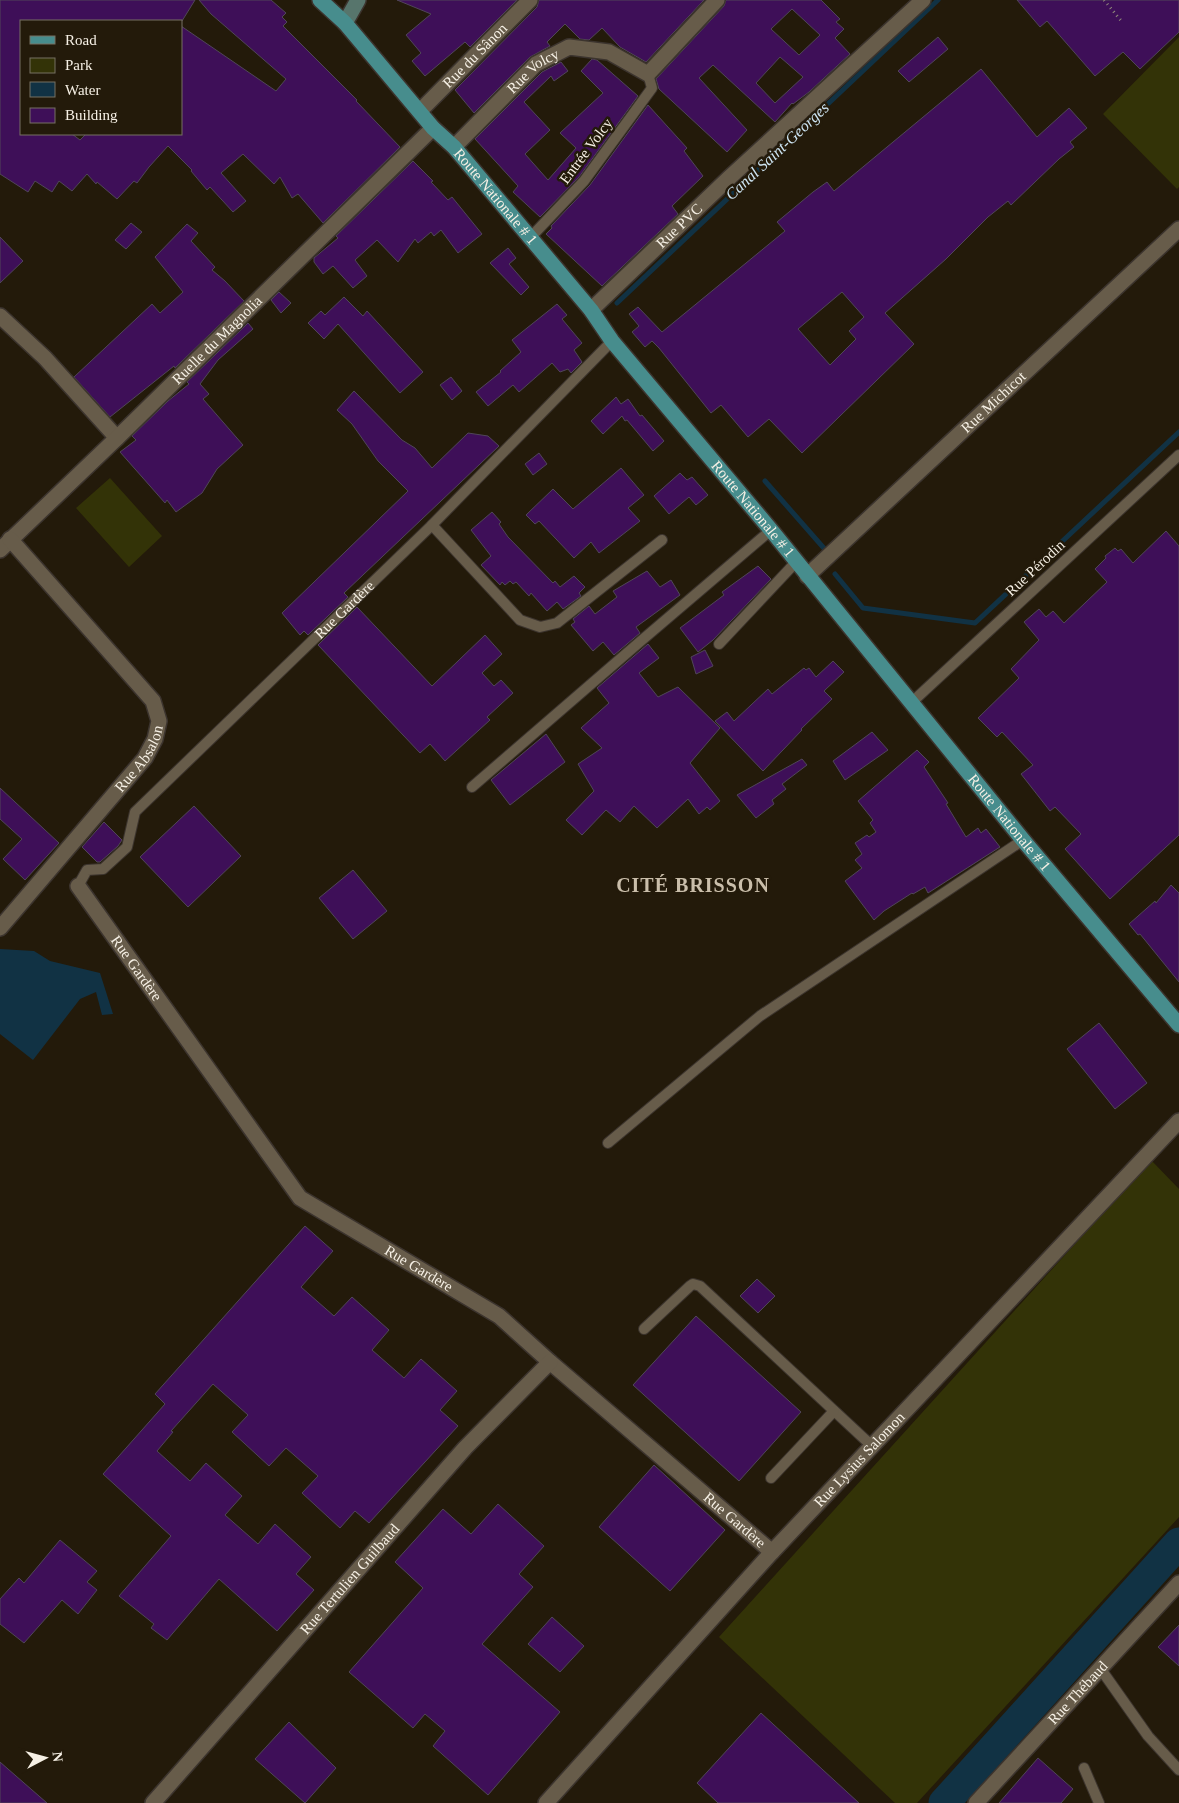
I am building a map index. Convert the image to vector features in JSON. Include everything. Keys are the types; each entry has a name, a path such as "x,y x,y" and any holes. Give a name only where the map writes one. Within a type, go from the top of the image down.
{"main road":[{"name":"Route Nationale # 1","path":"320,0 345,23 433,128 454,148 591,310 612,342 770,530 1022,840 1179,1025"},
{"path":"345,23 358,0"}],"street":[{"name":"Rue du Sânon","path":"420,111 530,0"},
{"path":"648,74 717,0"},
{"name":"Rue PVC","path":"591,310 729,178 923,0"},
{"name":"Rue Volcy","path":"454,148 536,64 569,46 609,52 648,74"},
{"name":"Ruelle du Magnolia","path":"5,544 117,438 433,128"},
{"name":"Rue Michicot","path":"807,576 1179,229"},
{"path":"0,316 45,358 117,438"},
{"name":"Rue Absalon","path":"0,928 145,758 155,739 158,721 153,701 5,544"},
{"name":"Rue Gardère","path":"78,886 300,1198 499,1316 772,1552"},
{"name":"Rue Lysius Salomon","path":"546,1803 772,1552 1179,1121"},
{"name":"Rue Tertulien Guilbaud","path":"153,1803 465,1448 550,1362"},
{"name":"Rue Thébaud","path":"976,1803 1179,1583"}],"lane":[{"name":"Entrée Volcy","path":"530,238 584,181 652,88 648,74"},
{"name":"Rue Gardère","path":"78,886 87,870 103,869 127,847 135,812 432,525 612,342"},
{"name":"Rue Pérodin","path":"912,703 1179,455"},
{"path":"432,525 520,620 540,627 557,623 662,540"},
{"path":"472,787 770,530"},
{"path":"719,644 796,562"},
{"path":"608,1143 760,1016 1022,840"},
{"path":"644,1329 690,1286 693,1284 700,1286 872,1446"},
{"path":"771,1478 834,1411"},
{"path":"1100,1668 1148,1736 1179,1770"},
{"path":"1084,1768 1098,1803"}],"path":[{"path":"1104,0 1123,23"}],"green space":[{"path":"1179,37 1179,187 1177,189 1103,114"},
{"path":"110,478 162,536 129,567 76,508"},
{"path":"1151,1160 1179,1189 1179,1517 917,1803 895,1803 719,1637"}],"water":[{"path":"0,949 34,951 50,961 100,973 113,1014 102,1015 96,992 80,999 33,1060 0,1034"}],"building":[{"path":"0,0 195,0 182,21 20,20 20,135 73,135 80,140 85,135 182,135 182,27 276,91 286,79 211,14 199,0 271,0 286,13 282,17 287,22 283,26 357,100 400,147 323,223 298,194 292,198 280,177 274,184 243,154 221,173 246,201 233,212 210,187 207,190 192,170 168,146 137,183 134,181 117,199 97,182 96,184 87,174 72,191 59,181 52,192 35,181 28,192 0,174"},
{"path":"397,0 517,0 470,47 465,42 425,76 412,61 421,53 406,35 431,14"},
{"path":"539,0 704,0 646,62 620,47 602,28 589,40 580,39 565,24 547,42 550,46 530,57 474,113 455,90 537,7"},
{"path":"726,0 821,0 840,19 836,22 844,29 835,38 850,54 809,92 792,103 775,122 713,65 699,78 747,130 727,152 659,89 656,79 724,6","holes":["792,9 820,35 799,55 771,29","780,57 803,77 775,103 756,83"]},
{"path":"1017,0 1179,0 1179,32 1140,69 1123,52 1095,76 1047,21 1040,27"},
{"path":"938,37 948,49 909,82 898,71"},
{"path":"592,59 597,60 638,96 579,177 540,217 513,192 518,186 475,139 542,72 561,62 568,71 554,81 551,76 524,102 550,130 525,154 548,180 576,148 560,133 603,93 581,71"},
{"path":"981,69 1037,137 1069,108 1087,128 1070,142 1074,147 1011,205 1008,201 988,217 946,259 885,313 914,344 802,453 769,419 748,437 721,405 711,413 659,348 652,341 645,347 632,332 639,326 629,314 638,307 662,332 785,231 777,222 813,192 827,182 834,191","holes":["842,292 864,317 849,331 856,339 830,365 798,329"]},
{"path":"648,105 687,148 684,151 703,176 672,206 678,214 602,286 546,234 552,228 551,226 590,185"},
{"path":"413,161 433,181 431,182 448,200 452,197 482,234 458,253 441,230 434,236 431,232 418,243 415,239 398,262 377,240 355,260 367,276 353,288 333,266 323,274 314,262 314,258 338,238 336,236"},
{"path":"131,223 142,232 126,249 115,240"},
{"path":"187,224 198,233 191,241 215,267 212,270 244,301 175,368 174,366 110,417 74,377 152,304 160,313 183,292 155,257"},
{"path":"0,237 23,261 0,283"},
{"path":"508,248 516,258 509,264 529,287 521,295 490,263"},
{"path":"279,292 291,303 281,313 271,300"},
{"path":"344,297 363,316 367,311 423,372 400,393 338,324 324,339 308,323 321,311 325,315"},
{"path":"557,304 567,315 562,319 582,343 574,350 582,362 571,373 568,369 560,372 552,363 519,392 513,385 488,406 476,392 501,372 521,352 512,340"},
{"path":"248,323 253,329 218,360 200,384 209,394 203,399 243,445 217,469 202,493 176,512 167,500 165,503 120,452 136,440 132,436 168,401 189,384 187,382"},
{"path":"451,377 462,391 452,400 440,385"},
{"path":"354,391 402,440 415,448 432,468 468,433 488,436 499,446 344,593 348,597 308,635 304,631 300,635 282,613 408,491 378,461 352,424 337,410"},
{"path":"616,397 621,404 628,399 640,416 642,415 664,441 653,451 622,416 603,434 591,421"},
{"path":"539,453 547,464 533,475 525,464"},
{"path":"621,468 644,495 628,508 640,521 599,553 591,542 574,558 539,521 535,524 526,515 553,489 573,509"},
{"path":"680,473 687,480 692,477 708,495 696,505 689,497 669,514 654,496"},
{"path":"492,512 501,522 499,524 508,537 553,583 555,581 560,587 574,576 585,587 579,593 581,596 563,609 557,602 547,611 531,593 529,596 516,582 513,584 510,581 505,585 502,582 500,585 481,565 491,556 471,530"},
{"path":"1166,531 1179,546 1179,835 1110,899 1065,849 1081,834 1055,807 1050,811 1021,774 1033,765 1002,732 997,737 978,718 1019,678 1011,669 1039,640 1024,622 1039,609 1046,617 1053,611 1064,623 1107,582 1095,569 1106,558 1105,556 1115,548 1118,551 1121,549 1133,563"},
{"path":"758,566 771,579 713,640 698,652 680,628 724,595 722,592"},
{"path":"647,571 660,587 671,580 680,595 636,627 640,633 614,655 603,642 593,651 571,625 575,622 573,619 589,606 595,614 617,597 613,591"},
{"path":"357,607 432,686 485,635 502,654 482,673 494,686 501,680 513,693 487,717 490,720 445,761 430,744 420,753 318,645"},
{"path":"648,644 659,658 639,673 658,697 678,687 720,728 690,763 720,801 710,810 707,807 699,814 688,799 657,828 634,806 620,822 606,810 582,835 566,820 594,791 578,764 602,748 581,728 609,703 597,688"},
{"path":"705,650 713,666 696,674 691,657"},
{"path":"833,661 844,672 824,691 832,699 801,729 763,771 715,721 727,712 734,721 768,689 772,694 804,668 806,670 809,668 816,677"},
{"path":"872,732 888,750 845,780 833,761"},
{"path":"546,734 565,762 510,805 491,780"},
{"path":"917,750 929,762 924,767 948,803 946,804 966,837 978,828 981,833 986,829 1000,847 928,893 925,887 912,893 884,911 874,920 845,881 862,868 855,860 862,854 855,843 867,835 869,837 876,832 870,823 873,820 858,801"},
{"path":"802,759 807,765 782,784 786,789 772,800 774,804 756,818 737,795"},
{"path":"0,788 59,843 25,880 3,859 22,839 0,819"},
{"path":"194,806 241,856 188,907 140,857"},
{"path":"104,822 122,840 100,862 97,862 82,847"},
{"path":"353,870 387,911 353,939 319,898"},
{"path":"1171,885 1179,893 1179,982 1140,934 1138,935 1129,924 1155,901 1156,903"},
{"path":"1099,1023 1147,1083 1115,1109 1067,1049"},
{"path":"305,1226 333,1251 301,1287 334,1316 352,1297 389,1330 372,1350 404,1378 421,1359 457,1391 440,1410 458,1426 369,1523 355,1511 340,1528 302,1493 318,1476 286,1448 269,1466 232,1432 248,1415 213,1384 171,1431 173,1432 157,1451 190,1481 206,1463 242,1496 225,1515 258,1544 275,1524 311,1557 296,1574 314,1590 277,1631 219,1579 167,1640 151,1628 154,1624 119,1596 171,1536 103,1474 165,1404 155,1394"},
{"path":"757,1279 775,1296 758,1313 740,1296"},
{"path":"696,1316 801,1412 739,1481 633,1385"},
{"path":"654,1465 725,1530 670,1591 599,1527"},
{"path":"498,1504 544,1546 519,1574 533,1587 482,1644 560,1712 488,1795 433,1746 445,1731 425,1714 413,1728 349,1672 423,1588 395,1562 443,1509 471,1534"},
{"path":"60,1540 97,1571 87,1582 97,1590 78,1614 62,1600 24,1643 0,1624 0,1599 19,1578 24,1583"},
{"path":"552,1617 584,1646 560,1672 528,1644"},
{"path":"1179,1625 1179,1666 1158,1647"},
{"path":"761,1713 859,1803 718,1803 697,1783"},
{"path":"289,1722 336,1768 305,1803 255,1759"},
{"path":"1038,1758 1073,1789 1061,1803 999,1803"},
{"path":"0,1762 47,1803 0,1803"}],"waterway":[{"name":"Canal Saint-Georges","path":"617,303 938,0"},
{"path":"835,574 863,608 975,623 1179,432"},
{"path":"765,481 829,554"},
{"path":"944,1803 1179,1543"}],"district":[{"name":"CITÉ BRISSON","path":"693,885"}]}
